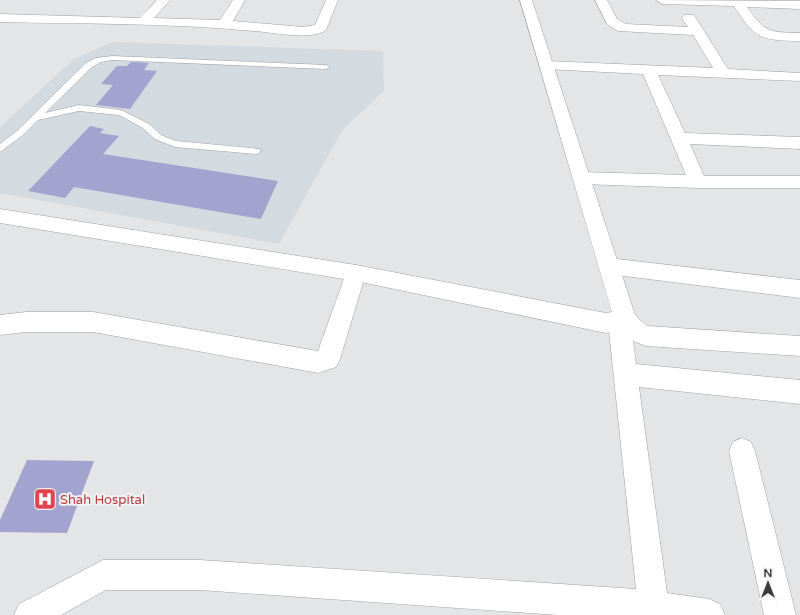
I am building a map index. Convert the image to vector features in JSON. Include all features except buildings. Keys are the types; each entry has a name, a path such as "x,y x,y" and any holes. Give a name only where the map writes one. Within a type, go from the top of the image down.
{"street":[{"path":"143,22 164,0"},
{"path":"224,24 239,0"},
{"path":"0,18 224,24 303,31 316,30 321,27 332,0"},
{"path":"526,0 608,266 621,318 625,374 653,606"},
{"path":"601,0 612,21 623,28 697,31"},
{"path":"662,0 800,5"},
{"path":"678,1 724,74"},
{"path":"738,3 761,34 767,37 800,37"},
{"path":"546,65 798,79"},
{"path":"649,70 698,182"},
{"path":"678,138 800,143"},
{"path":"581,178 698,182 800,182"},
{"path":"0,216 356,273 606,323 621,318"},
{"path":"608,266 800,289"},
{"path":"0,326 26,322 93,322 318,362 328,359 356,273"},
{"path":"621,318 635,331 646,336 800,346"},
{"path":"625,374 800,392"},
{"path":"742,451 780,615"},
{"path":"30,615 103,574 200,574 653,606 709,615"}],"lane":[{"path":"0,149 35,118 89,65 99,60 112,58 326,67"},
{"path":"35,118 79,108 121,114 146,126 158,137 175,144 257,151"}],"shaded area":[{"path":"112,42 383,51 384,91 343,129 279,244 0,193 0,127 74,59"}],"place":[{"name":"Shah Hospital","path":"45,499"}]}
